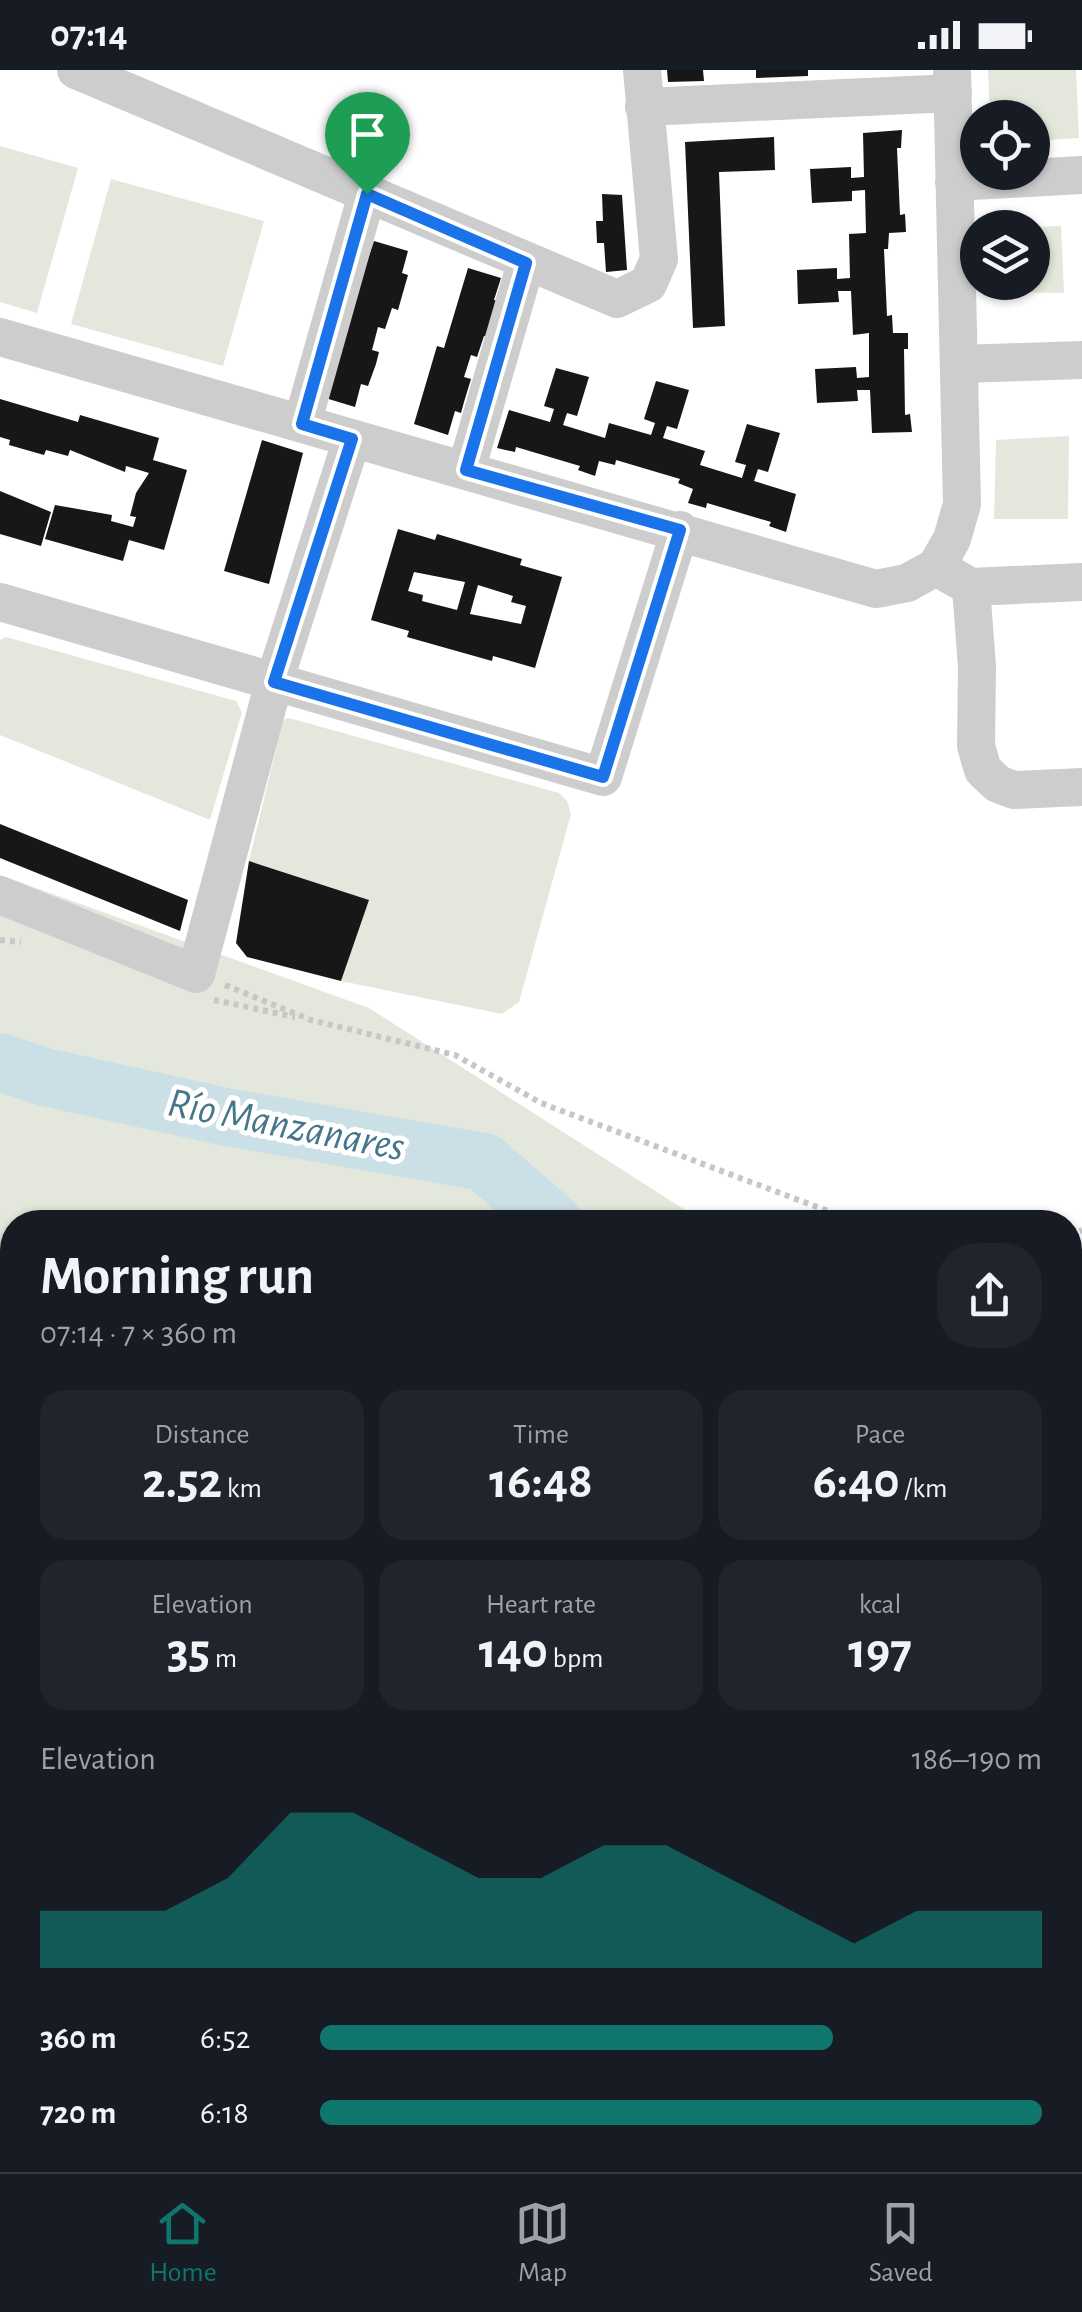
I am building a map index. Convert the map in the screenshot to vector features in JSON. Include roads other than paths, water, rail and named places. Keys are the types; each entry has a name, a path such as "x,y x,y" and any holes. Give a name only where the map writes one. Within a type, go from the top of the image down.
{"street":[{"path":"0,338 876,588 906,583 936,568 952,539 962,504 953,82 643,89 659,259 648,284 617,298 526,263 76,70"},
{"path":"954,182 1082,175"},
{"path":"302,424 367,194"},
{"path":"466,470 526,263"},
{"path":"961,364 1082,360"},
{"path":"0,894 196,974 274,682 352,439"},
{"path":"0,602 603,777 680,530"},
{"path":"936,568 971,587 1082,582"},
{"path":"971,587 977,666 976,746 983,770 998,784 1014,790 1082,786"}],"waterway":[{"name":"Río Manzanares","path":"0,1062 45,1077 226,1117 484,1162 539,1210"}]}
